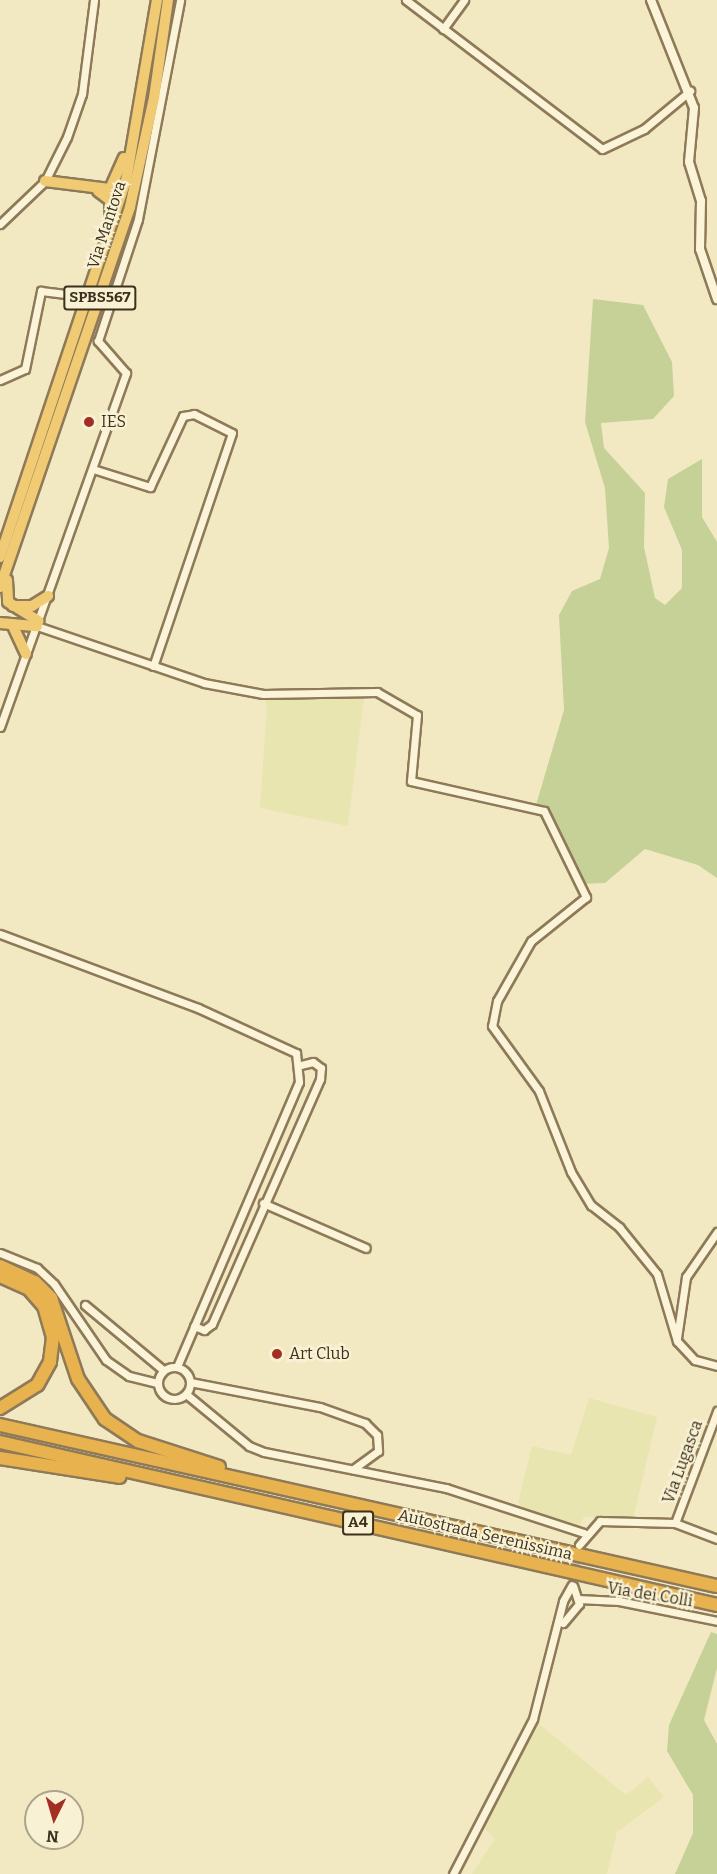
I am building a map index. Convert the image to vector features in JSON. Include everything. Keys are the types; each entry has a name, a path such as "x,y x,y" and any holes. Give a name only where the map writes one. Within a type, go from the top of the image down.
{"highway":[{"name":"Via Mantova","path":"0,587 6,556 109,232 140,116 157,0"},
{"name":"Via Mantova","path":"6,556 130,207 154,98 168,0"},
{"path":"45,181 98,191 115,186 140,116"},
{"path":"98,191 112,205 109,232"},
{"path":"6,556 5,590 12,606 38,623"},
{"path":"12,606 32,606 48,596"},
{"path":"0,622 38,623"},
{"path":"12,624 24,639 26,654"},
{"path":"0,1266 35,1282 51,1298 85,1392 119,1430 161,1449 312,1496"},
{"path":"0,1276 29,1289 44,1306 52,1337 50,1362 37,1385 0,1408"},
{"name":"Autostrada Serenissima","path":"0,1425 717,1586"},
{"name":"Autostrada Serenissima","path":"0,1442 717,1605"},
{"path":"0,1458 208,1490"}],"street":[{"path":"0,224 45,181 82,94 94,0"},
{"path":"0,727 126,373 98,341 138,219 180,0"},
{"path":"406,0 602,149 636,134 690,91"},
{"path":"443,28 464,0"},
{"path":"651,0 690,91 694,108 688,148 701,201 700,249 717,299"},
{"path":"0,380 26,369 41,291 76,295"},
{"path":"93,469 145,488 156,480 183,416 194,414 232,433 153,666"},
{"path":"38,623 204,683 263,694 377,692 417,715 411,781 544,810 586,897 531,941 494,1008 492,1026 539,1091 571,1172 591,1204 619,1227 657,1274 676,1341 695,1360 717,1366"},
{"path":"0,934 287,1044 301,1065 299,1082 177,1367"},
{"path":"194,1326 204,1330 212,1324 263,1203 320,1079 321,1068 313,1062 301,1065"},
{"path":"263,1203 366,1248"},
{"path":"676,1341 677,1307 686,1277 717,1232"},
{"path":"0,1253 38,1268 54,1284 106,1360 129,1376 157,1383 170,1399 186,1394"},
{"path":"85,1305 163,1370"},
{"path":"163,1370 177,1367"},
{"path":"177,1367 190,1382 320,1407 365,1423 377,1435 378,1451 353,1469"},
{"path":"157,1383 163,1370"},
{"path":"186,1394 190,1382"},
{"path":"186,1394 249,1446 465,1494 527,1519 584,1533 579,1545"},
{"name":"Via Lugasca","path":"675,1523 717,1411"},
{"name":"Via Lugasca","path":"584,1533 600,1521 675,1523 717,1539"},
{"name":"Via dei Colli","path":"453,1874 533,1719 560,1627 572,1603 594,1600 717,1620"}],"shaded area":[{"path":"365,690 348,826 260,808 267,706 263,694"},
{"path":"589,1398 657,1417 633,1519 584,1517 576,1532 528,1516 518,1503 532,1446 571,1455"},
{"path":"533,1719 626,1795 648,1777 664,1797 617,1832 607,1874 472,1874 495,1839 478,1822"}],"green space":[{"path":"593,299 643,305 672,362 674,396 653,419 601,423 604,448 645,493 644,547 655,598 665,605 682,588 682,550 664,507 668,479 702,459 702,517 717,542 717,878 698,865 645,849 605,883 578,884 536,805 564,710 559,615 572,591 600,579 609,548 605,488 585,422"},
{"path":"711,1632 717,1634 717,1668 704,1720 717,1744 717,1874 675,1874 693,1833 693,1795 667,1751 669,1725"}],"tunnel":[{"path":"572,1585 578,1553"}],"place":[{"name":"IES","path":"89,422"},
{"name":"Art Club","path":"277,1354"}]}
